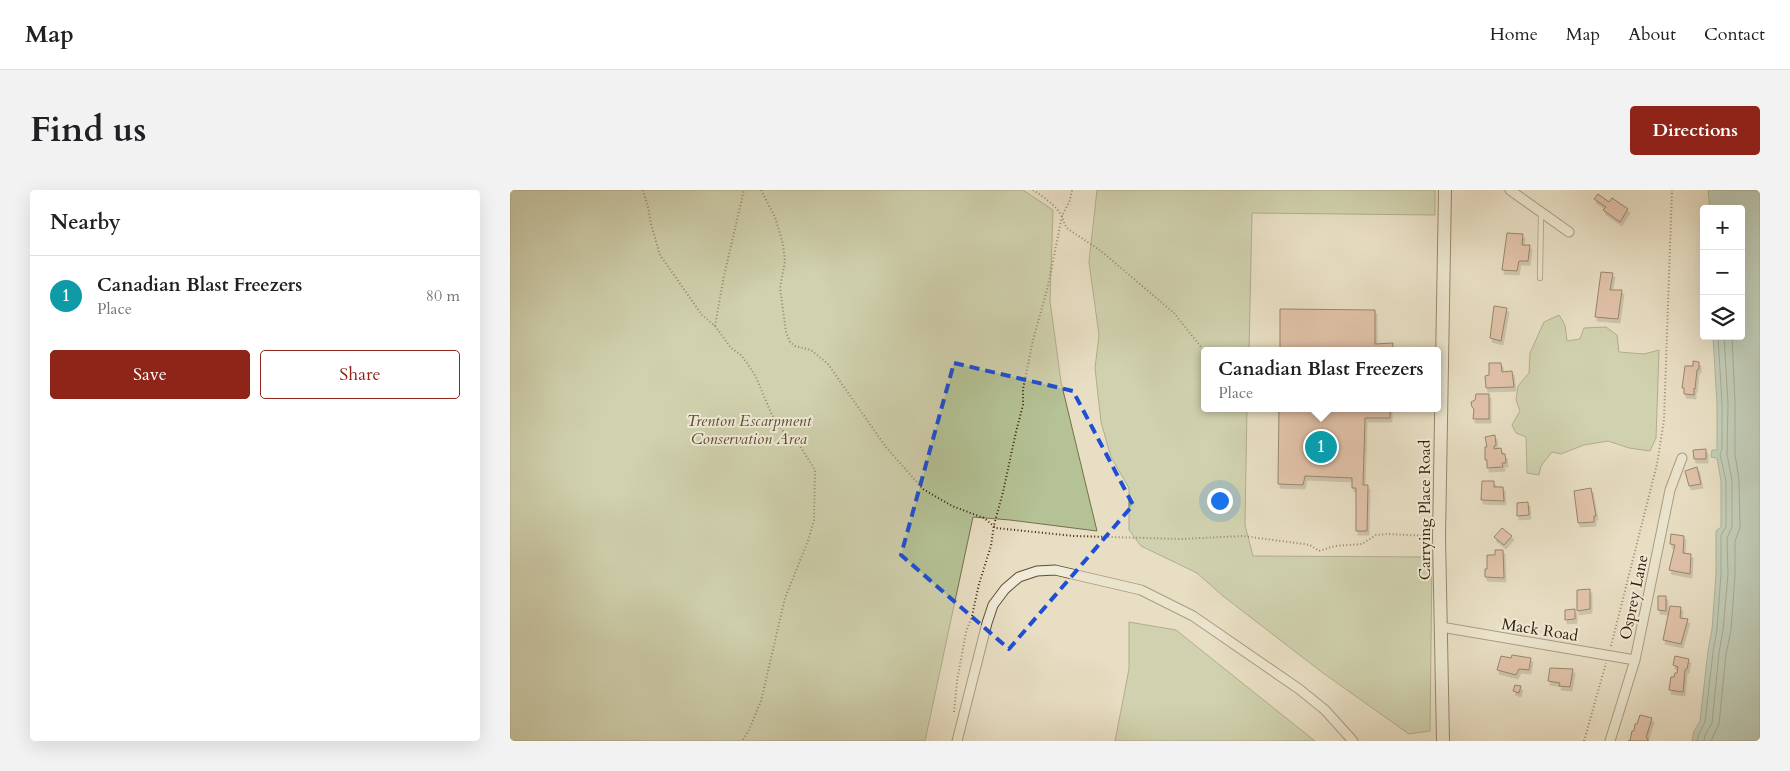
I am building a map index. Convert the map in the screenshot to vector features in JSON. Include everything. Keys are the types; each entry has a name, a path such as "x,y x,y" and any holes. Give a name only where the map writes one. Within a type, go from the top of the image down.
{"main road":[{"name":"Carrying Place Road","path":"1441,398 1444,190"},
{"name":"Carrying Place Road","path":"1441,412 1439,536 1444,741"}],"street":[{"path":"1510,190 1569,232"},
{"name":"Osprey Lane","path":"1610,741 1635,660 1670,490 1682,458"},
{"path":"957,741 993,605 1005,589 1019,578 1037,571 1055,570 1141,590 1187,613 1299,689 1325,710 1353,741"},
{"name":"Mack Road","path":"1441,628 1635,660"}],"lane":[{"path":"1540,278 1542,213"}],"path":[{"path":"643,190 660,256 702,315 715,326 731,348 740,354 747,363 756,377 771,413 784,431 800,446 815,470 816,475 814,520 808,541 785,598 761,701 748,732 742,741"},
{"path":"715,326 724,276 744,190"},
{"path":"761,190 775,218 784,244 785,261 780,288 786,332 790,342 795,346 811,350 828,364 886,447 923,489 952,506 984,518 996,528 1074,536 1181,539 1243,536 1310,545 1319,551 1335,546 1362,544 1376,535 1439,536"},
{"path":"1033,190 1054,206 1062,216 1064,225 1068,229 1101,251 1174,313 1201,347"},
{"path":"954,717 957,681 966,632 991,546 993,526 1003,492 1023,405 1023,389 1033,340 1048,286 1062,216 1070,200 1072,190"},
{"path":"1584,741 1609,655 1656,464 1664,420 1672,190"}],"highlighted area":[{"path":"954,363 1073,391 1133,505 1009,649 901,555"}],"green space":[{"name":"Trenton Escarpment Conservation Area","path":"510,190 1023,190 1053,210 1050,301 1061,382 1097,531 973,517 925,741 510,741"},
{"path":"1097,190 1435,190 1435,215 1252,213 1249,347 1201,347 1201,412 1247,412 1245,525 1253,556 1432,557 1430,731 1409,734 1323,673 1223,596 1197,573 1141,546 1129,530 1129,488 1111,457 1101,422 1095,368 1099,335 1089,262"},
{"path":"1559,315 1565,325 1567,341 1580,339 1584,328 1606,327 1617,335 1619,352 1644,354 1659,350 1656,438 1650,451 1629,448 1608,441 1584,445 1561,454 1552,452 1541,466 1539,475 1527,473 1526,437 1516,433 1512,425 1520,411 1516,400 1518,386 1529,373 1530,353 1544,322"},
{"path":"1129,622 1176,630 1315,741 1115,741 1129,669"}],"water":[{"path":"1708,190 1760,190 1760,741 1692,741 1694,731 1700,721 1712,629 1716,574 1716,531 1721,527 1721,481 1717,458 1711,457 1712,450 1717,450 1717,404 1713,340 1745,340 1745,205 1710,205"}],"building":[{"path":"1598,194 1609,202 1612,198 1628,209 1620,222 1603,210 1606,207 1594,199"},
{"path":"1507,233 1523,234 1522,245 1530,245 1528,261 1519,261 1517,271 1502,270"},
{"path":"1601,272 1613,273 1610,290 1622,290 1618,319 1595,317"},
{"path":"1494,306 1507,308 1501,341 1490,338"},
{"path":"1280,309 1375,310 1375,344 1393,343 1392,347 1280,347"},
{"path":"1693,361 1699,362 1694,395 1684,394 1684,388 1682,388 1685,366 1693,366"},
{"path":"1489,363 1501,363 1502,372 1512,371 1514,387 1486,388 1485,376 1489,375"},
{"path":"1476,394 1489,394 1489,419 1473,419 1474,409 1471,402 1475,400"},
{"path":"1279,412 1390,412 1390,418 1365,418 1363,485 1368,485 1367,531 1356,531 1356,488 1352,488 1352,478 1305,476 1303,485 1278,484"},
{"path":"1495,435 1496,445 1494,449 1501,448 1502,454 1505,454 1506,463 1502,463 1503,467 1487,468 1485,437"},
{"path":"1706,449 1706,459 1694,459 1693,450"},
{"path":"1697,467 1701,484 1689,486 1685,471"},
{"path":"1482,481 1494,481 1494,487 1503,487 1504,501 1481,500"},
{"path":"1591,488 1596,516 1594,516 1594,522 1578,523 1574,491"},
{"path":"1528,502 1529,515 1517,516 1517,503"},
{"path":"1502,528 1512,536 1504,545 1494,537"},
{"path":"1671,534 1684,536 1683,553 1691,554 1690,574 1669,570 1675,545 1670,544"},
{"path":"1495,550 1503,550 1504,578 1485,577 1487,555 1495,555"},
{"path":"1590,589 1590,609 1577,611 1577,590"},
{"path":"1658,596 1666,596 1666,611 1658,610"},
{"path":"1670,606 1681,607 1680,618 1688,619 1681,644 1663,640"},
{"path":"1575,609 1575,619 1565,620 1565,610"},
{"path":"1512,655 1531,658 1529,670 1519,669 1516,675 1497,670 1501,656 1511,658"},
{"path":"1675,656 1689,659 1687,669 1685,670 1683,692 1669,690 1671,677 1674,677 1675,673 1677,673 1678,667 1673,665"},
{"path":"1550,668 1573,669 1570,687 1559,686 1560,683 1548,681"},
{"path":"1515,685 1521,686 1519,693 1513,691"},
{"path":"1640,715 1652,718 1646,738 1648,741 1630,741 1632,731 1634,731 1635,724 1637,724"}],"place":[{"name":"Canadian Blast Freezers","path":"1321,447"}]}
